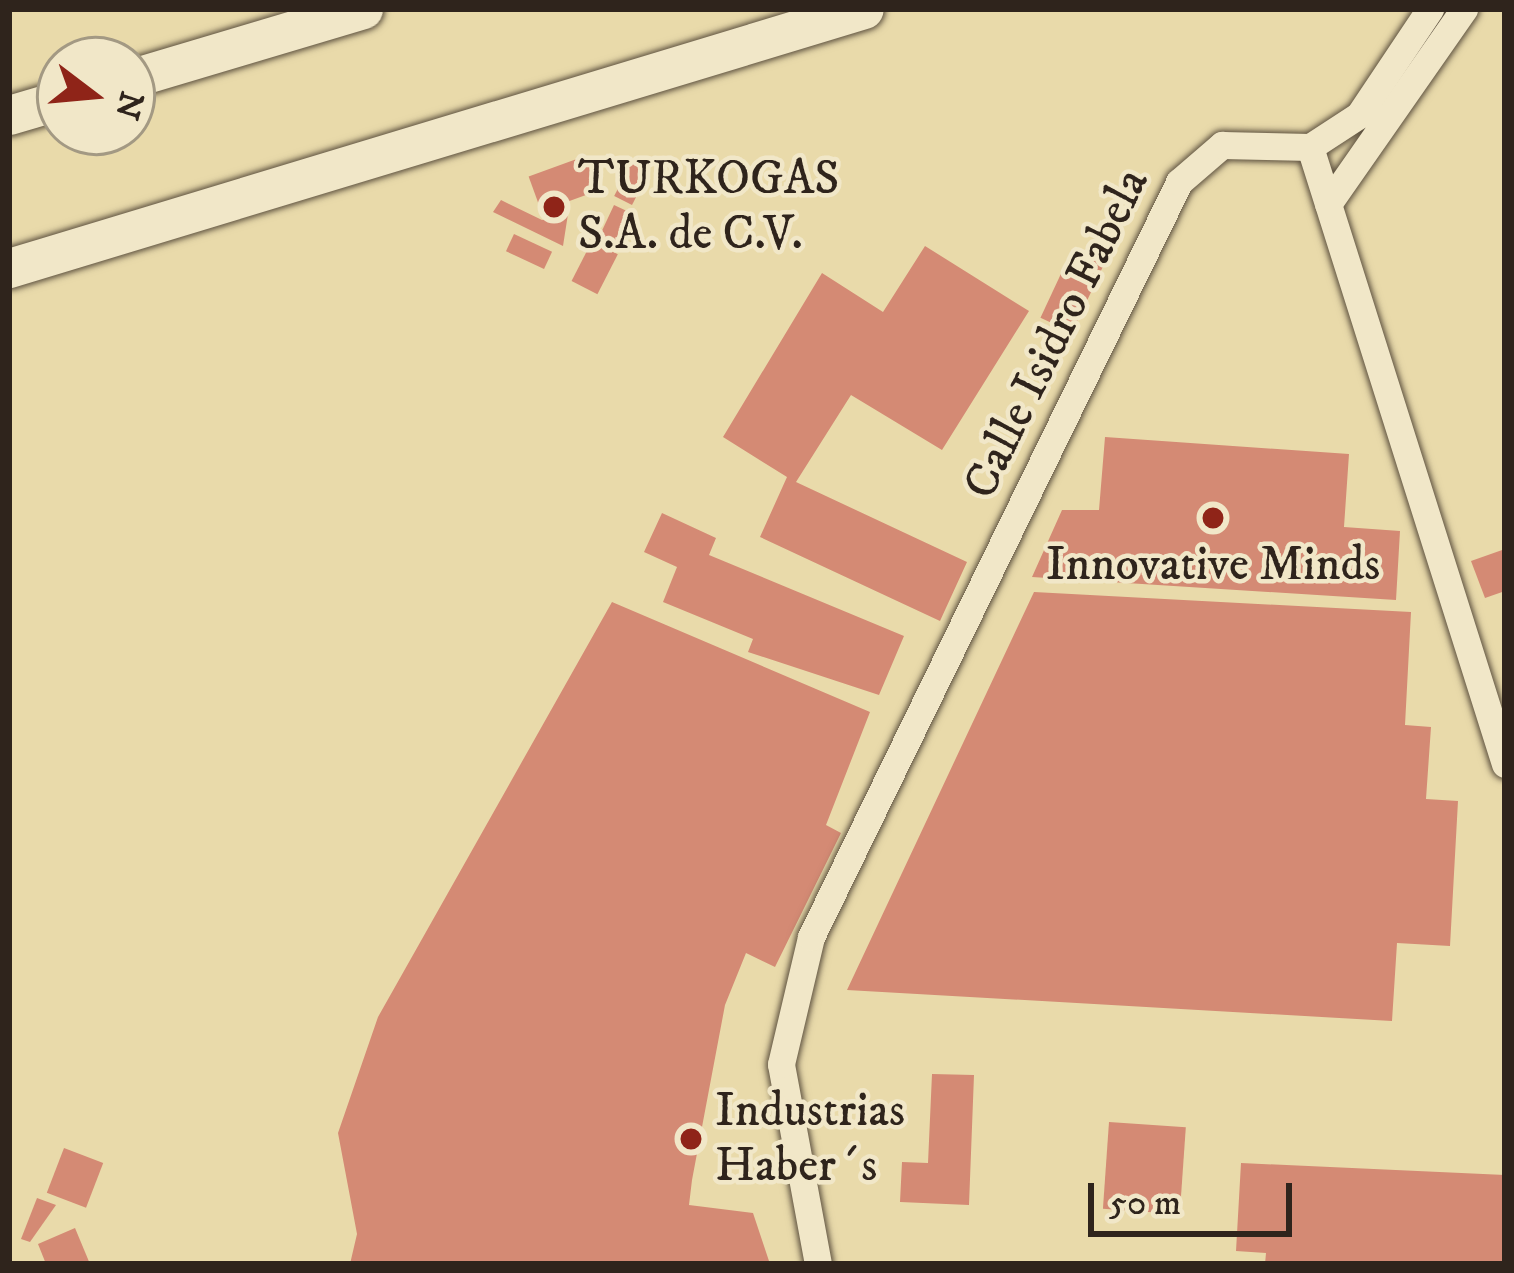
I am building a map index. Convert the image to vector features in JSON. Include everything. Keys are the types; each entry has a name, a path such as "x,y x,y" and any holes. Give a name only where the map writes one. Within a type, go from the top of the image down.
{"main road":[{"path":"156,71 363,9"},
{"path":"9,268 864,9"}],"street":[{"path":"1430,9 1359,115 1310,147 1505,764"},
{"path":"1328,204 1464,9"},
{"name":"Calle Isidro Fabela","path":"818,1264 781,1064 811,937 1180,182 1222,145 1310,147"}],"building":[{"path":"585,156 598,191 541,211 529,177"},
{"path":"631,163 649,172 632,205 614,196"},
{"path":"501,200 542,220 568,214 563,246 493,212"},
{"path":"614,205 635,215 618,250 598,240"},
{"path":"514,234 552,252 544,269 506,251"},
{"path":"592,241 618,254 597,294 572,281"},
{"path":"925,246 1029,311 942,450 851,395 796,482 967,562 940,621 760,537 787,477 723,437 822,273 883,312"},
{"path":"1073,248 1105,263 1072,333 1040,318"},
{"path":"1105,437 1349,454 1344,527 1400,531 1396,600 1032,577 1062,510 1099,510"},
{"path":"662,513 716,538 709,555 904,636 879,695 748,652 753,639 663,602 677,567 644,552"},
{"path":"1505,549 1505,591 1485,598 1471,561"},
{"path":"1034,592 1411,612 1405,725 1431,727 1426,799 1458,801 1450,946 1397,943 1392,1021 847,990"},
{"path":"612,602 870,712 826,825 841,833 775,967 746,953 725,1005 692,1180 689,1205 753,1213 770,1264 350,1264 357,1234 338,1133 378,1017"},
{"path":"932,1074 974,1075 969,1205 900,1202 902,1162 928,1163"},
{"path":"1109,1122 1186,1127 1180,1214 1103,1209"},
{"path":"64,1148 103,1163 86,1208 47,1193"},
{"path":"1241,1163 1505,1175 1505,1264 1265,1264 1266,1253 1236,1251"},
{"path":"37,1198 56,1205 30,1242 21,1239"},
{"path":"75,1228 90,1264 46,1264 38,1244"}],"place":[{"name":"TURKOGAS S.A. de C.V.","path":"554,207"},
{"name":"Innovative Minds","path":"1213,518"},
{"name":"Industrias Haber´s","path":"691,1139"}]}
